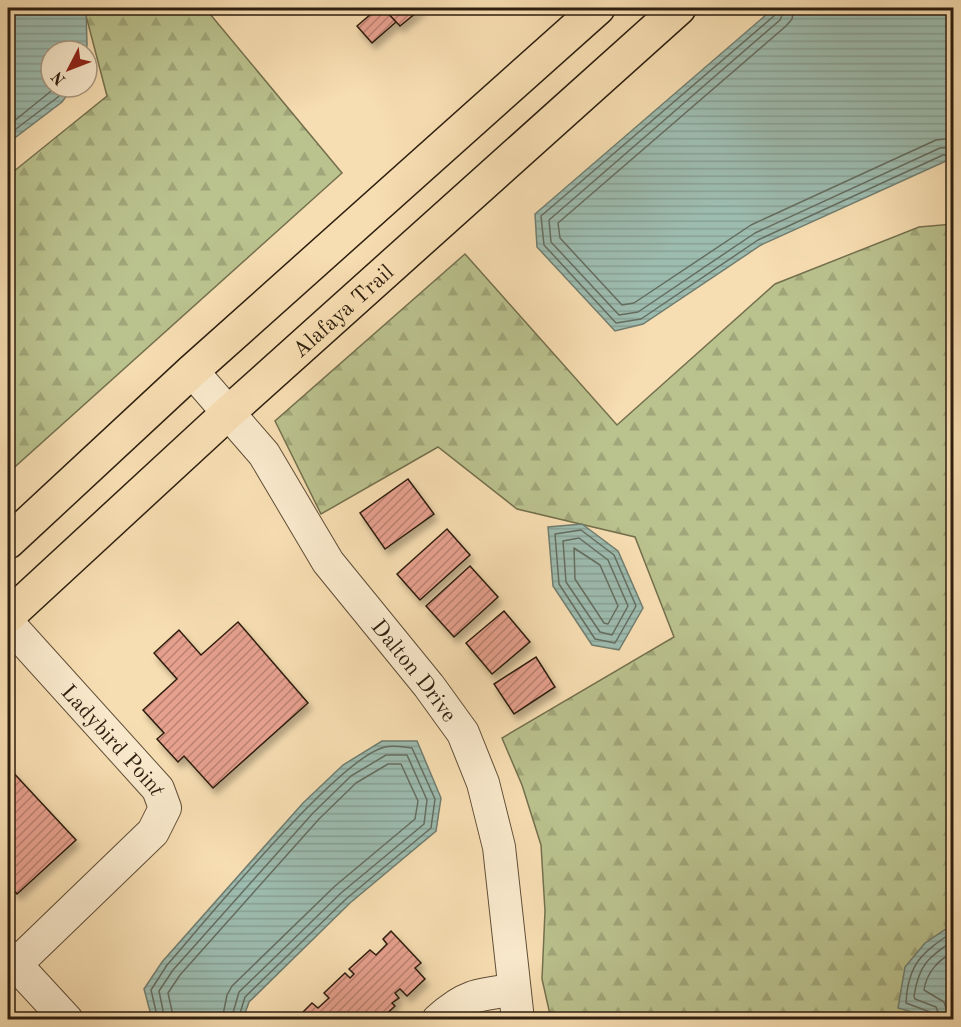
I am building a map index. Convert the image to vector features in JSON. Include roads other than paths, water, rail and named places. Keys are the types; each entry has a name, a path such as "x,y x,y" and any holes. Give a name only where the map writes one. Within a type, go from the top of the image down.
{"main road":[{"path":"8,542 192,371 598,8"},
{"name":"Alafaya Trail","path":"8,616 228,412 679,8"}],"street":[{"name":"Dalton Drive","path":"192,371 264,454 328,562 429,686 463,733 483,783 499,847 516,1005"},
{"name":"Ladybird Point","path":"8,622 158,789 165,808 153,832 10,964"},
{"path":"10,964 67,1020"},
{"path":"438,1020 457,1003 475,994 516,1005"}],"water":[{"path":"8,8 86,8 87,39 39,39 39,99 64,99 8,143"},
{"path":"774,8 953,8 953,160 946,161 761,245 643,324 615,331 537,247 535,214"},
{"path":"582,524 618,551 643,608 619,650 592,645 553,586 548,527"},
{"path":"382,741 417,741 441,798 436,831 350,903 249,1002 243,1019 152,1019 144,989 162,962 303,803 343,765"},
{"path":"952,925 953,1019 936,1019 898,1008 905,967 925,943"}]}
